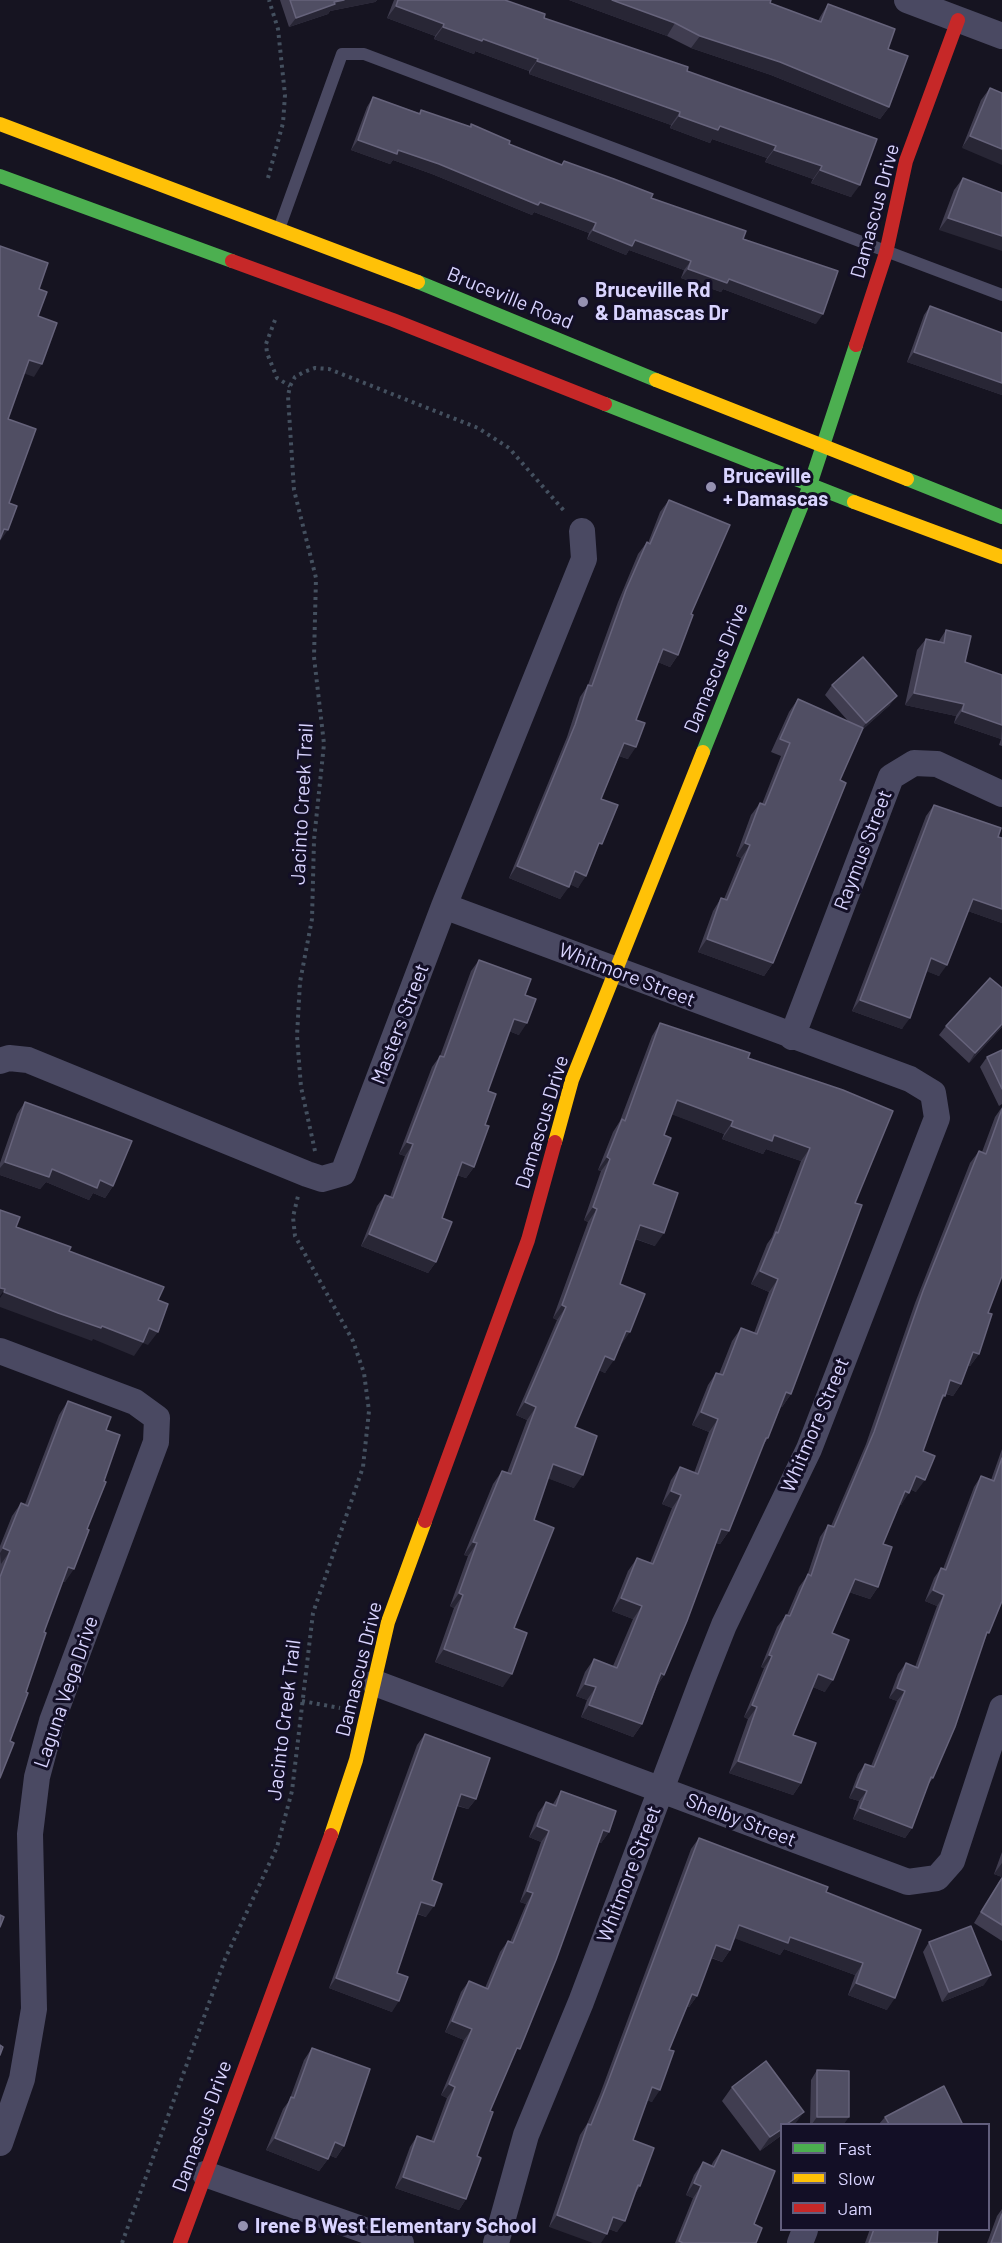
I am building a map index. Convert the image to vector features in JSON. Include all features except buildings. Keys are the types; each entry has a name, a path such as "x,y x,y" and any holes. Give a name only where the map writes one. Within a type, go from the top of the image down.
{"street":[{"path":"906,0 1002,36"},
{"name":"Damascus Drive","path":"180,2243 357,1760 387,1622 528,1239 572,1080 810,485 886,253 906,161 958,20"},
{"name":"Bruceville Road","path":"0,124 279,229 1002,518"},
{"path":"0,176 393,320 810,485 1002,557"},
{"name":"Masters Street","path":"0,1061 9,1058 28,1060 306,1174 322,1179 343,1173 444,906 584,559 582,531"},
{"name":"Raymus Street","path":"792,1037 891,777 914,763 937,764 1002,794"},
{"name":"Whitmore Street","path":"444,906 910,1079 933,1093 937,1118 809,1449 724,1625 581,2002 526,2135 495,2243"},
{"name":"Laguna Vega Drive","path":"0,1351 135,1402 157,1418 156,1442 52,1721 37,1776 30,1834 34,2009 22,2079 0,2143"},
{"name":"Shelby Street","path":"375,1683 908,1882 937,1878 952,1861 1002,1708"},
{"path":"205,2174 401,2243"}],"lane":[{"path":"279,229 342,54 364,54 1002,295"}],"path":[{"path":"268,178 283,123 285,95 278,29 269,0"},
{"path":"274,320 266,344 276,378 290,386 295,377 303,372 315,368 329,369 477,428 508,448 551,495"},
{"name":"Jacinto Creek Trail","path":"290,386 288,396 294,490 316,578 314,657 324,744 314,840 312,919 300,982 297,1036 301,1087 315,1152"},
{"name":"Jacinto Creek Trail","path":"122,2243 225,1959 277,1848 292,1791 314,1613 363,1467 369,1411 362,1366 353,1341 295,1236 293,1217 298,1196"},
{"path":"302,1701 342,1709"}],"traffic: fast":[{"path":"0,176 232,261"},
{"path":"418,282 656,380"},
{"path":"703,752 810,485 856,345"},
{"path":"605,404 854,502"},
{"path":"907,479 1002,517"}],"traffic: slow":[{"path":"0,124 418,282"},
{"path":"656,380 907,479"},
{"path":"854,502 1002,557"},
{"path":"555,1142 572,1080 703,752"},
{"path":"331,1835 356,1760 388,1622 425,1521"}],"traffic: jam":[{"path":"856,345 886,253 906,161 958,20"},
{"path":"232,261 393,320 605,404"},
{"path":"425,1521 528,1240 555,1142"},
{"path":"180,2243 331,1835"}],"place":[{"name":"Bruceville Rd & Damascas Dr","path":"583,302"},
{"name":"Bruceville + Damascas","path":"711,487"},
{"name":"Irene B West Elementary School","path":"243,2226"}]}
